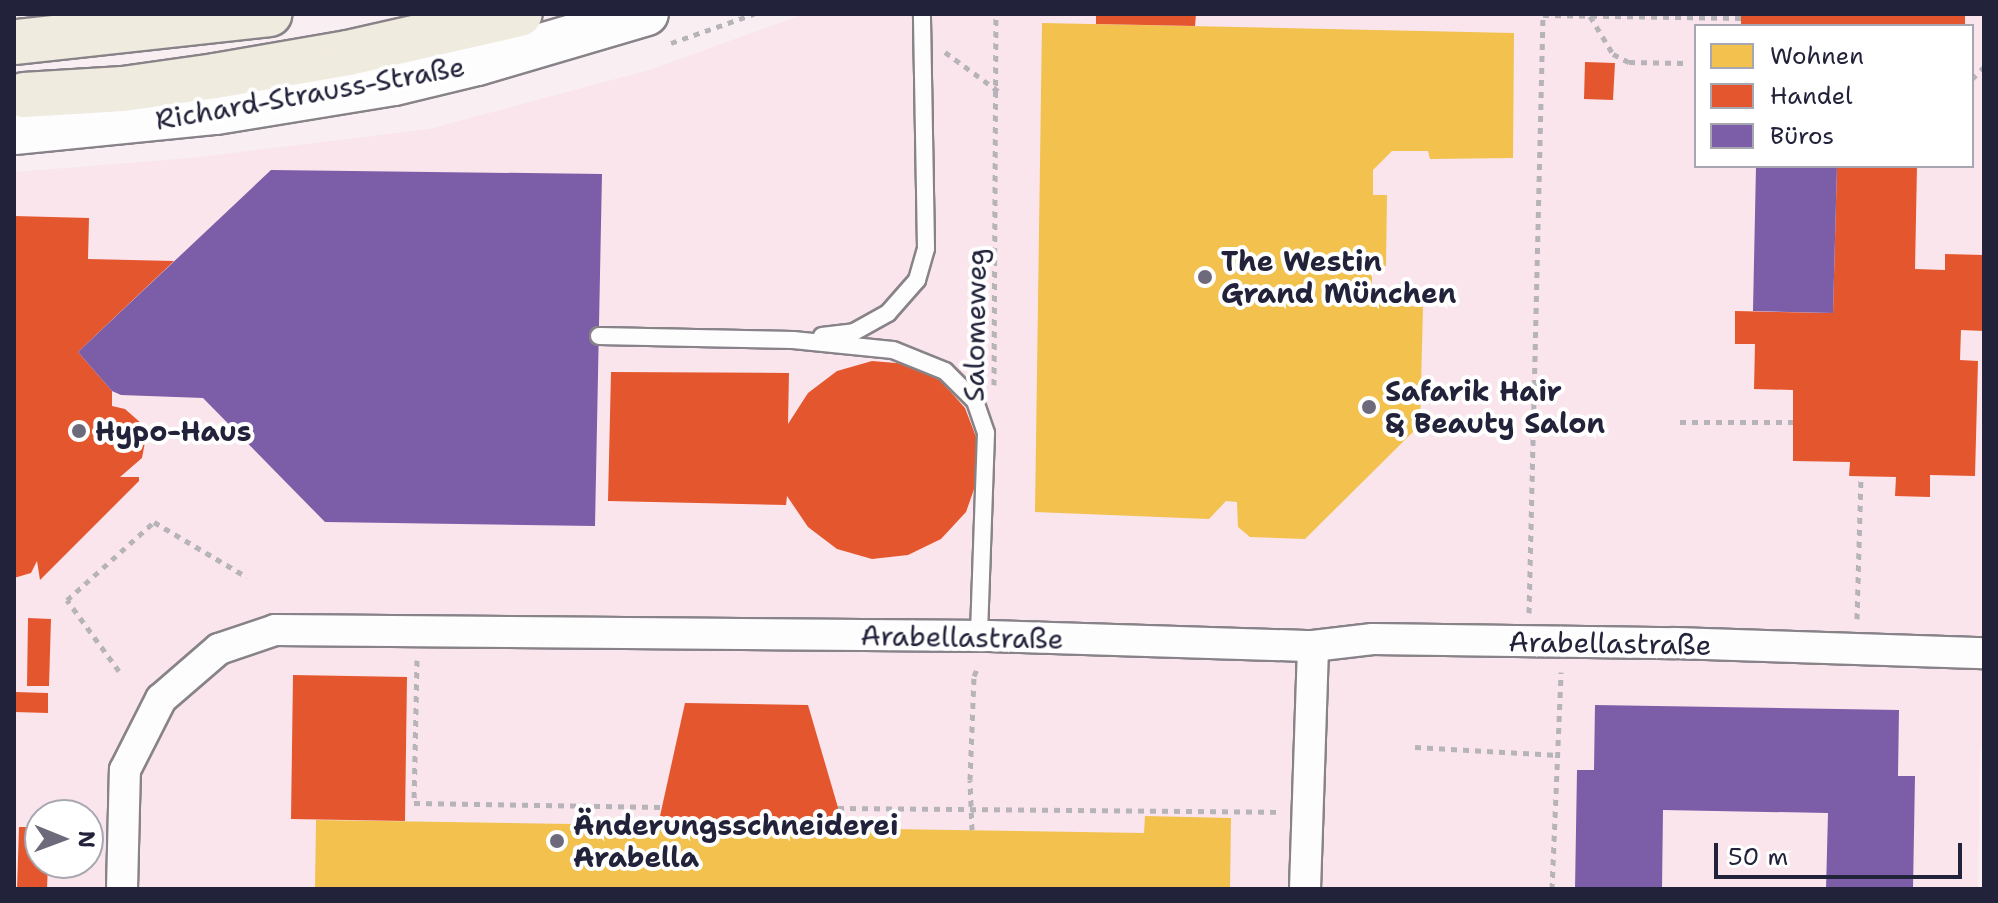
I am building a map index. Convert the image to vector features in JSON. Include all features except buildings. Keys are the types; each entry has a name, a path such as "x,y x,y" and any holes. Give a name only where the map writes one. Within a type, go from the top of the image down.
{"highway":[{"path":"16,42 269,14"},
{"name":"Richard-Strauss-Straße","path":"19,114 123,89 348,53 520,14"}],"main road":[{"name":"Richard-Strauss-Straße","path":"19,114 216,113 394,84 492,60 647,14"}],"street":[{"name":"Arabellastraße","path":"122,889 125,770 161,699 219,649 275,630 984,636 1313,646 1373,639 1984,653"},
{"path":"1305,889 1313,646"}],"lane":[{"path":"793,340 854,332 888,313 917,280 926,248 925,37 922,14"},
{"path":"599,336 793,340 893,350 945,371 975,401 986,433 984,636"}],"path":[{"name":"Salomeweg","path":"994,387 998,91 996,14"},
{"path":"1528,643 1543,14 1741,18"},
{"path":"1589,15 1613,54 1629,62 1685,63"},
{"path":"925,37 998,91"},
{"path":"1680,422 1793,422"},
{"path":"1857,604 1861,476"},
{"path":"119,671 67,600 154,522 247,577"},
{"path":"417,633 414,803 662,807"},
{"path":"972,830 974,676 984,636"},
{"path":"1552,889 1562,643"},
{"path":"406,741 416,741"},
{"path":"1415,747 1558,755"},
{"path":"838,808 1249,812"}],"shaded area":[{"path":"804,14 1984,14 1984,733 1980,756 1978,889 14,889 14,172 191,158 429,129 649,70"}],"place":[{"name":"The Westin Grand München","path":"1205,277"},
{"name":"Safarik Hair & Beauty Salon","path":"1369,407"},
{"name":"Hypo-Haus","path":"79,431"},
{"name":"Änderungsschneiderei Arabella","path":"557,841"}]}
